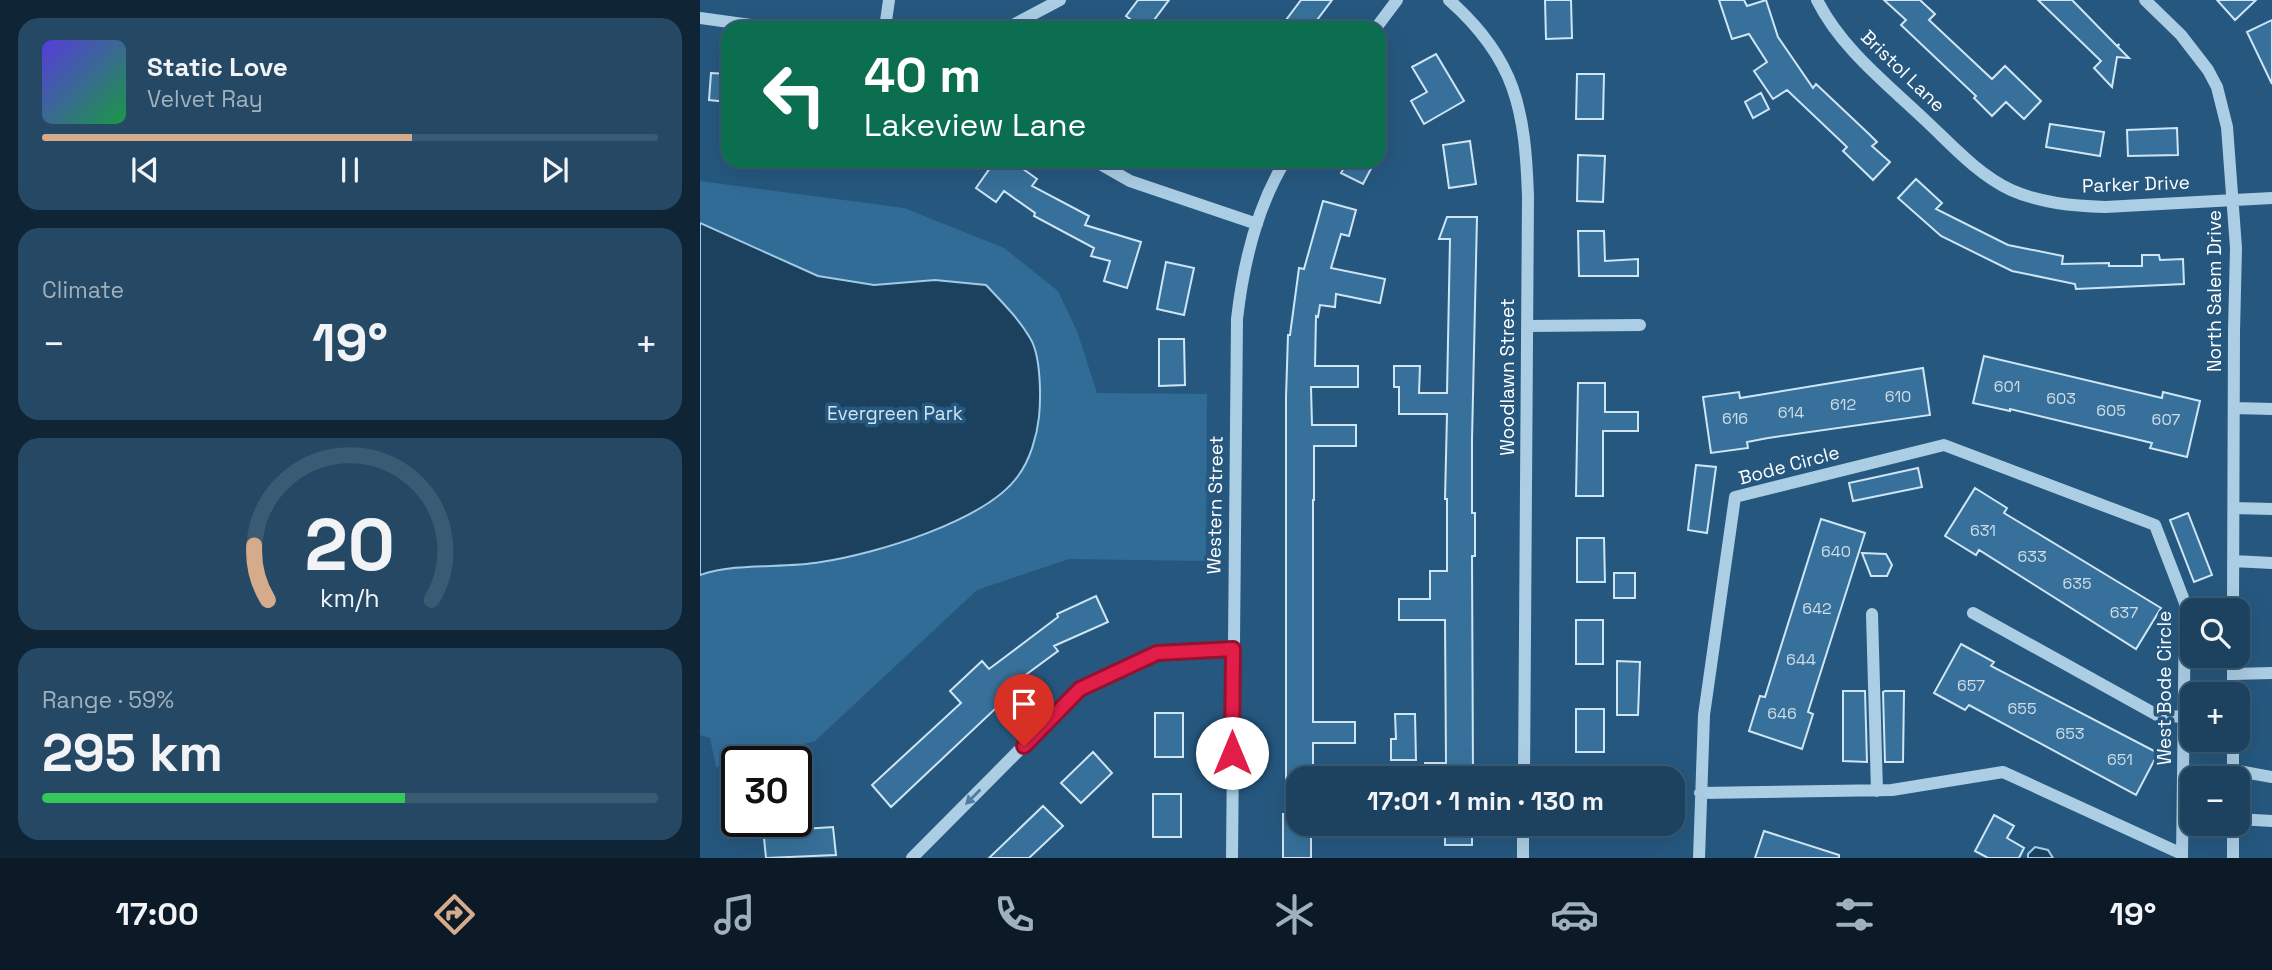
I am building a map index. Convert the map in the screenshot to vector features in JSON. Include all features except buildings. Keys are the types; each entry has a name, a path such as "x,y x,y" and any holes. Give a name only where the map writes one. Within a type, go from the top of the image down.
{"street":[{"path":"887,21 889,0"},
{"path":"1021,21 1060,0"},
{"path":"1381,21 1397,0"},
{"name":"Woodlawn Street","path":"1449,0 1474,22 1497,55 1522,117 1525,138 1528,196 1524,766"},
{"name":"Bristol Lane","path":"1817,0 1842,39 1970,162"},
{"name":"North Salem Drive","path":"2145,0 2198,54 2217,87 2227,127 2236,248 2233,598"},
{"path":"700,18 722,21"},
{"name":"Parker Drive","path":"1970,162 1999,184 2033,199 2078,206 2272,198"},
{"path":"1107,168 1130,181 1257,224"},
{"name":"Western Street","path":"1232,858 1237,318 1257,224 1280,168"},
{"path":"1527,326 1640,326"},
{"path":"2234,408 2272,409"},
{"name":"Bode Circle","path":"1699,858 1704,715 1735,497 1944,445 2155,525"},
{"path":"2234,508 2272,509"},
{"name":"West Bode Circle","path":"2155,525 2185,603 2184,682"},
{"path":"2233,561 2272,563"},
{"path":"1973,613 2157,715 2180,717"},
{"path":"1872,614 1877,791"},
{"path":"912,858 1080,689 1157,653 1233,649"},
{"path":"2233,668 2233,682"},
{"path":"2233,674 2272,673"},
{"name":"West Bode Circle","path":"2182,856 2183,752"},
{"path":"1700,793 1892,790 2003,772 2182,856"},
{"path":"2250,776 2272,777"},
{"path":"2250,820 2272,821"},
{"path":"1523,858 1524,836"},
{"path":"2233,836 2233,858"}],"green space":[{"name":"Evergreen Park","path":"700,181 904,208 1004,248 1058,291 1077,331 1097,393 1207,394 1206,561 1069,559 977,590 815,741 796,746 721,746 721,766 716,767 710,738 700,735"}],"shaded area":[{"path":"700,223 818,276 874,285 935,280 986,285 1026,331 1034,345 1038,365 1038,424 1035,440 1018,476 1003,492 981,507 956,521 899,543 821,562 730,568 700,575"},
{"path":"2035,847 2048,850 2053,858 2028,858 2028,854"}],"route":[{"path":"1024,746 1080,689 1157,653 1233,649 1232,753"}]}
